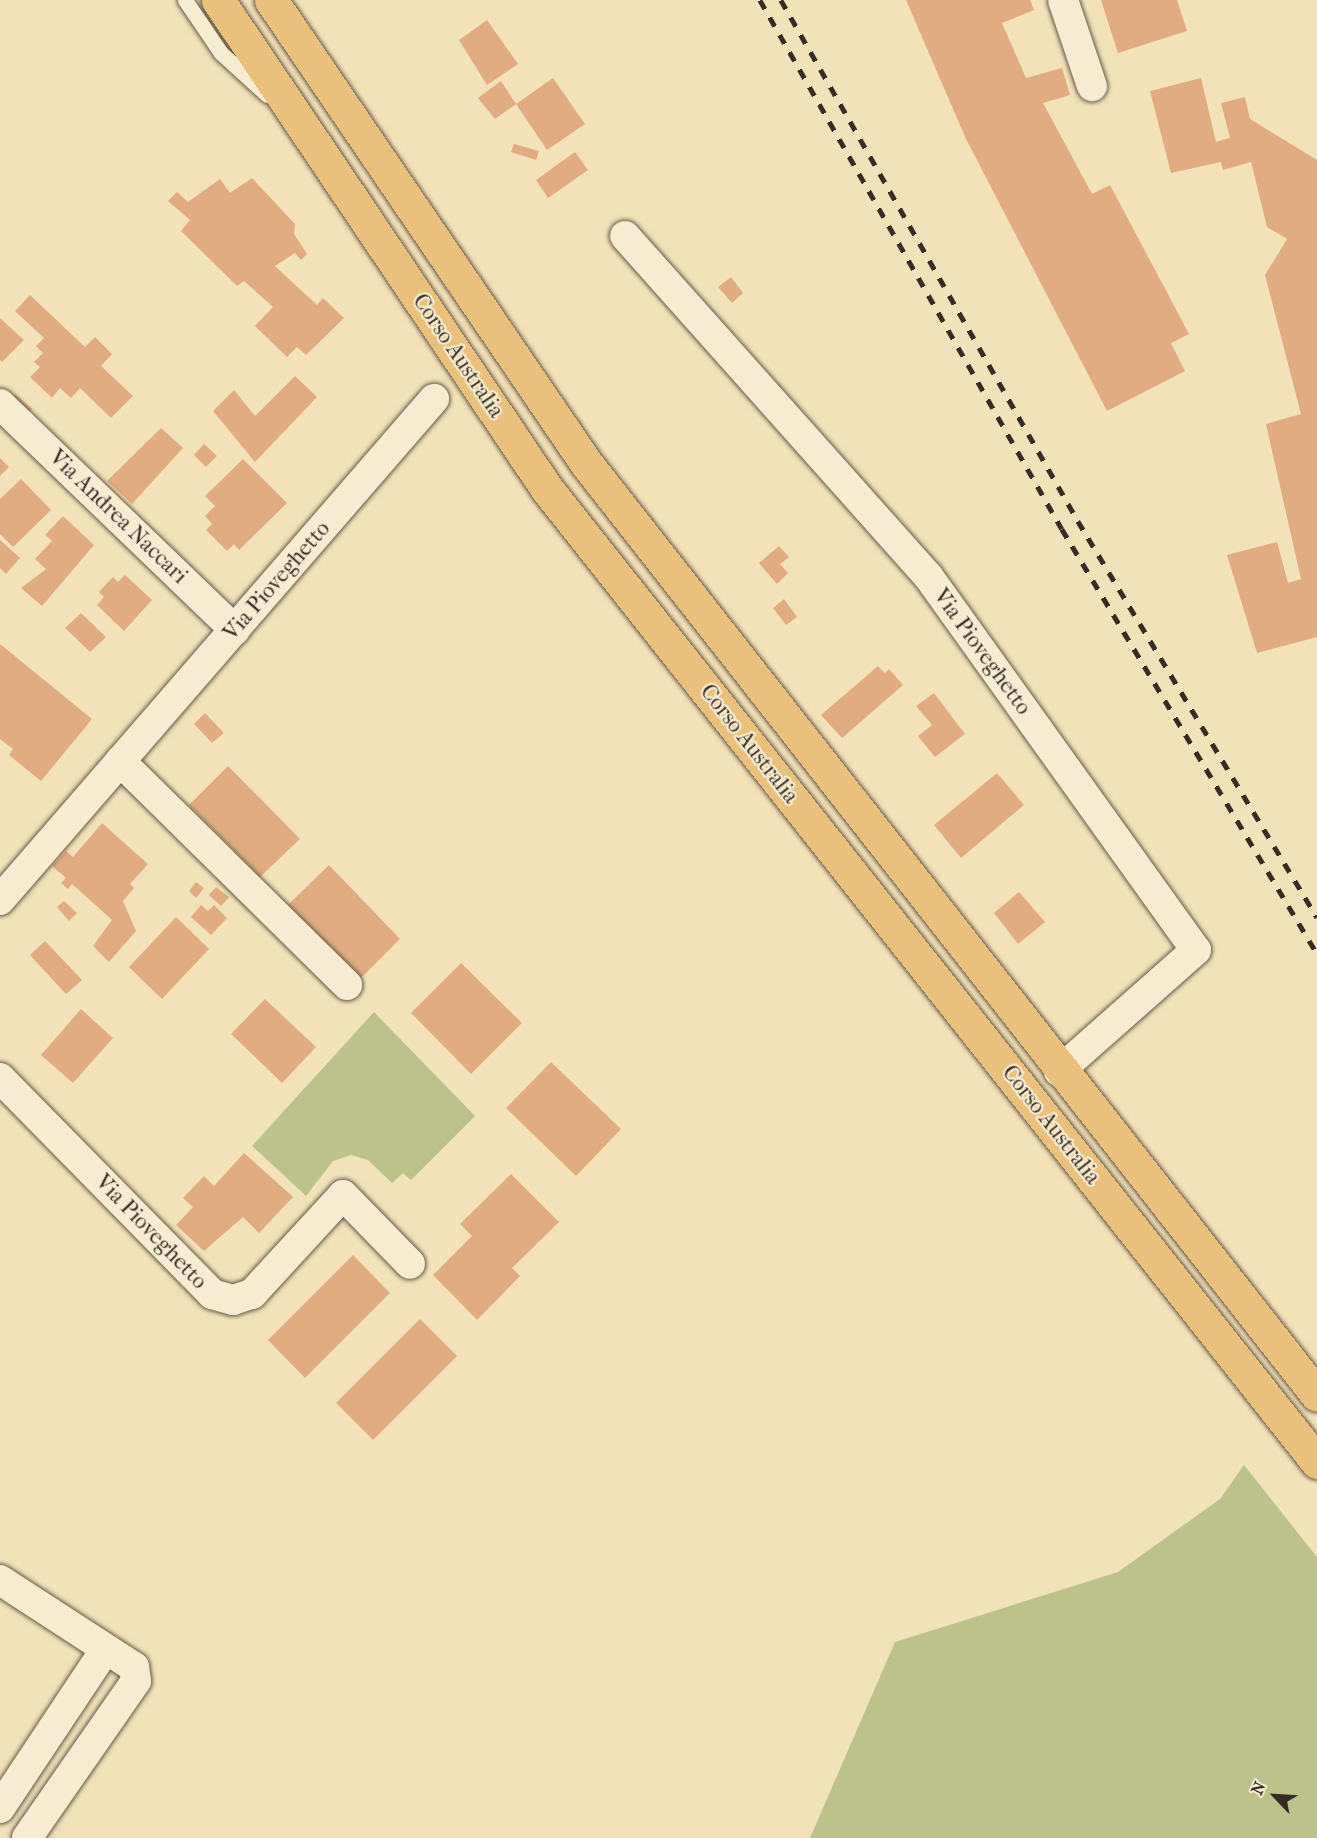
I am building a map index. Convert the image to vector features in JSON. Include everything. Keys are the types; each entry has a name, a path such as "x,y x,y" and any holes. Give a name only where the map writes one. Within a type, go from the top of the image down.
{"highway":[{"name":"Corso Australia","path":"218,0 547,489 1317,1462"},
{"name":"Corso Australia","path":"271,0 586,463 1059,1071 1317,1395"}],"street":[{"path":"1063,0 1092,86"},
{"name":"Via Pioveghetto","path":"625,236 928,576 1196,950 1059,1071"},
{"name":"Via Pioveghetto","path":"0,900 434,399"},
{"name":"Via Andrea Naccari","path":"0,404 235,630"},
{"path":"120,760 346,985"},
{"name":"Via Pioveghetto","path":"0,1078 212,1294 233,1300 252,1294 343,1195 410,1264"},
{"path":"0,1580 105,1650 135,1667 136,1681 27,1838"},
{"path":"0,1808 105,1650"}],"lane":[{"path":"185,0 221,53 304,128"}],"green space":[{"path":"374,1012 475,1116 411,1180 403,1173 392,1183 368,1160 351,1155 333,1161 306,1196 252,1146"},
{"path":"1244,1465 1317,1557 1317,1838 810,1838 895,1642 1118,1572 1220,1499"}],"building":[{"path":"906,0 1030,0 1034,10 1002,23 1026,78 1062,68 1070,95 1043,103 1092,194 1110,185 1189,334 1171,343 1185,371 1107,411 966,139"},
{"path":"1101,0 1177,0 1187,31 1118,53"},
{"path":"487,20 518,64 487,85 459,40"},
{"path":"553,78 585,124 547,150 516,104"},
{"path":"1201,78 1216,142 1230,138 1221,103 1245,97 1250,119 1317,160 1317,637 1257,653 1227,555 1277,542 1288,583 1301,579 1266,424 1301,414 1265,275 1287,239 1267,227 1251,162 1223,170 1221,162 1171,173 1150,91"},
{"path":"501,81 516,104 495,119 478,98"},
{"path":"514,144 539,151 536,160 511,152"},
{"path":"575,152 588,170 548,198 536,180"},
{"path":"252,178 295,224 294,234 307,254 301,260 295,253 275,266 317,305 323,298 344,318 306,355 297,347 287,357 255,326 273,307 244,281 237,286 181,231 190,220 168,201 177,192 188,202 220,179 230,193"},
{"path":"731,277 743,293 732,303 718,287"},
{"path":"30,295 85,347 95,337 112,354 101,366 133,396 111,418 80,388 71,398 60,388 52,398 30,377 40,367 34,362 43,353 36,346 44,338 15,311"},
{"path":"0,318 24,340 2,362 0,360"},
{"path":"295,376 317,397 255,462 213,411 234,390 255,416"},
{"path":"15,394 32,409 25,416 9,401"},
{"path":"161,428 183,448 132,504 107,481"},
{"path":"204,444 217,456 206,467 194,455"},
{"path":"0,458 9,467 0,476"},
{"path":"243,459 287,503 239,550 234,544 227,551 206,530 212,524 205,516 215,506 205,496"},
{"path":"21,479 51,510 13,547 0,534 0,499"},
{"path":"63,516 94,545 42,606 21,588 46,569 35,559 52,541 45,535"},
{"path":"0,540 20,558 6,574 0,568"},
{"path":"779,546 789,557 780,564 788,573 777,584 759,563"},
{"path":"125,575 152,600 124,631 97,605 104,597 99,592 113,577 118,582"},
{"path":"784,599 797,617 786,625 773,608"},
{"path":"81,613 106,637 90,652 65,628"},
{"path":"0,644 92,719 41,781 9,755 13,749 0,739"},
{"path":"878,666 885,673 889,669 903,685 842,738 821,715"},
{"path":"934,693 965,734 935,757 918,736 932,725 916,706"},
{"path":"205,713 224,733 212,743 194,724"},
{"path":"228,766 300,839 260,877 189,805"},
{"path":"997,773 1024,805 961,858 934,825"},
{"path":"102,823 148,864 130,884 134,888 123,901 136,931 109,962 93,946 112,920 72,884 68,889 61,883 66,878 52,866 66,851 73,857"},
{"path":"329,865 400,939 360,979 288,905"},
{"path":"196,882 204,888 196,898 189,891"},
{"path":"216,887 229,897 221,906 209,895"},
{"path":"1019,892 1045,922 1018,944 994,913"},
{"path":"64,901 77,913 69,921 57,907"},
{"path":"201,905 208,911 214,905 227,918 211,935 191,917"},
{"path":"176,917 209,949 162,999 129,967"},
{"path":"45,941 82,980 66,994 30,955"},
{"path":"461,963 522,1023 471,1074 411,1013"},
{"path":"265,999 316,1047 282,1083 231,1034"},
{"path":"81,1009 113,1038 73,1083 41,1055"},
{"path":"551,1062 621,1129 576,1176 506,1108"},
{"path":"244,1153 293,1197 259,1233 243,1217 204,1251 176,1225 193,1207 183,1198 204,1176 214,1186"},
{"path":"511,1174 559,1222 512,1268 520,1276 477,1320 433,1275 472,1236 460,1224"},
{"path":"353,1255 390,1293 305,1378 268,1340"},
{"path":"420,1319 457,1356 373,1440 336,1403"}],"railway":[{"path":"760,0 1062,529 1317,954"},
{"path":"781,0 1078,521 1317,917"}]}
